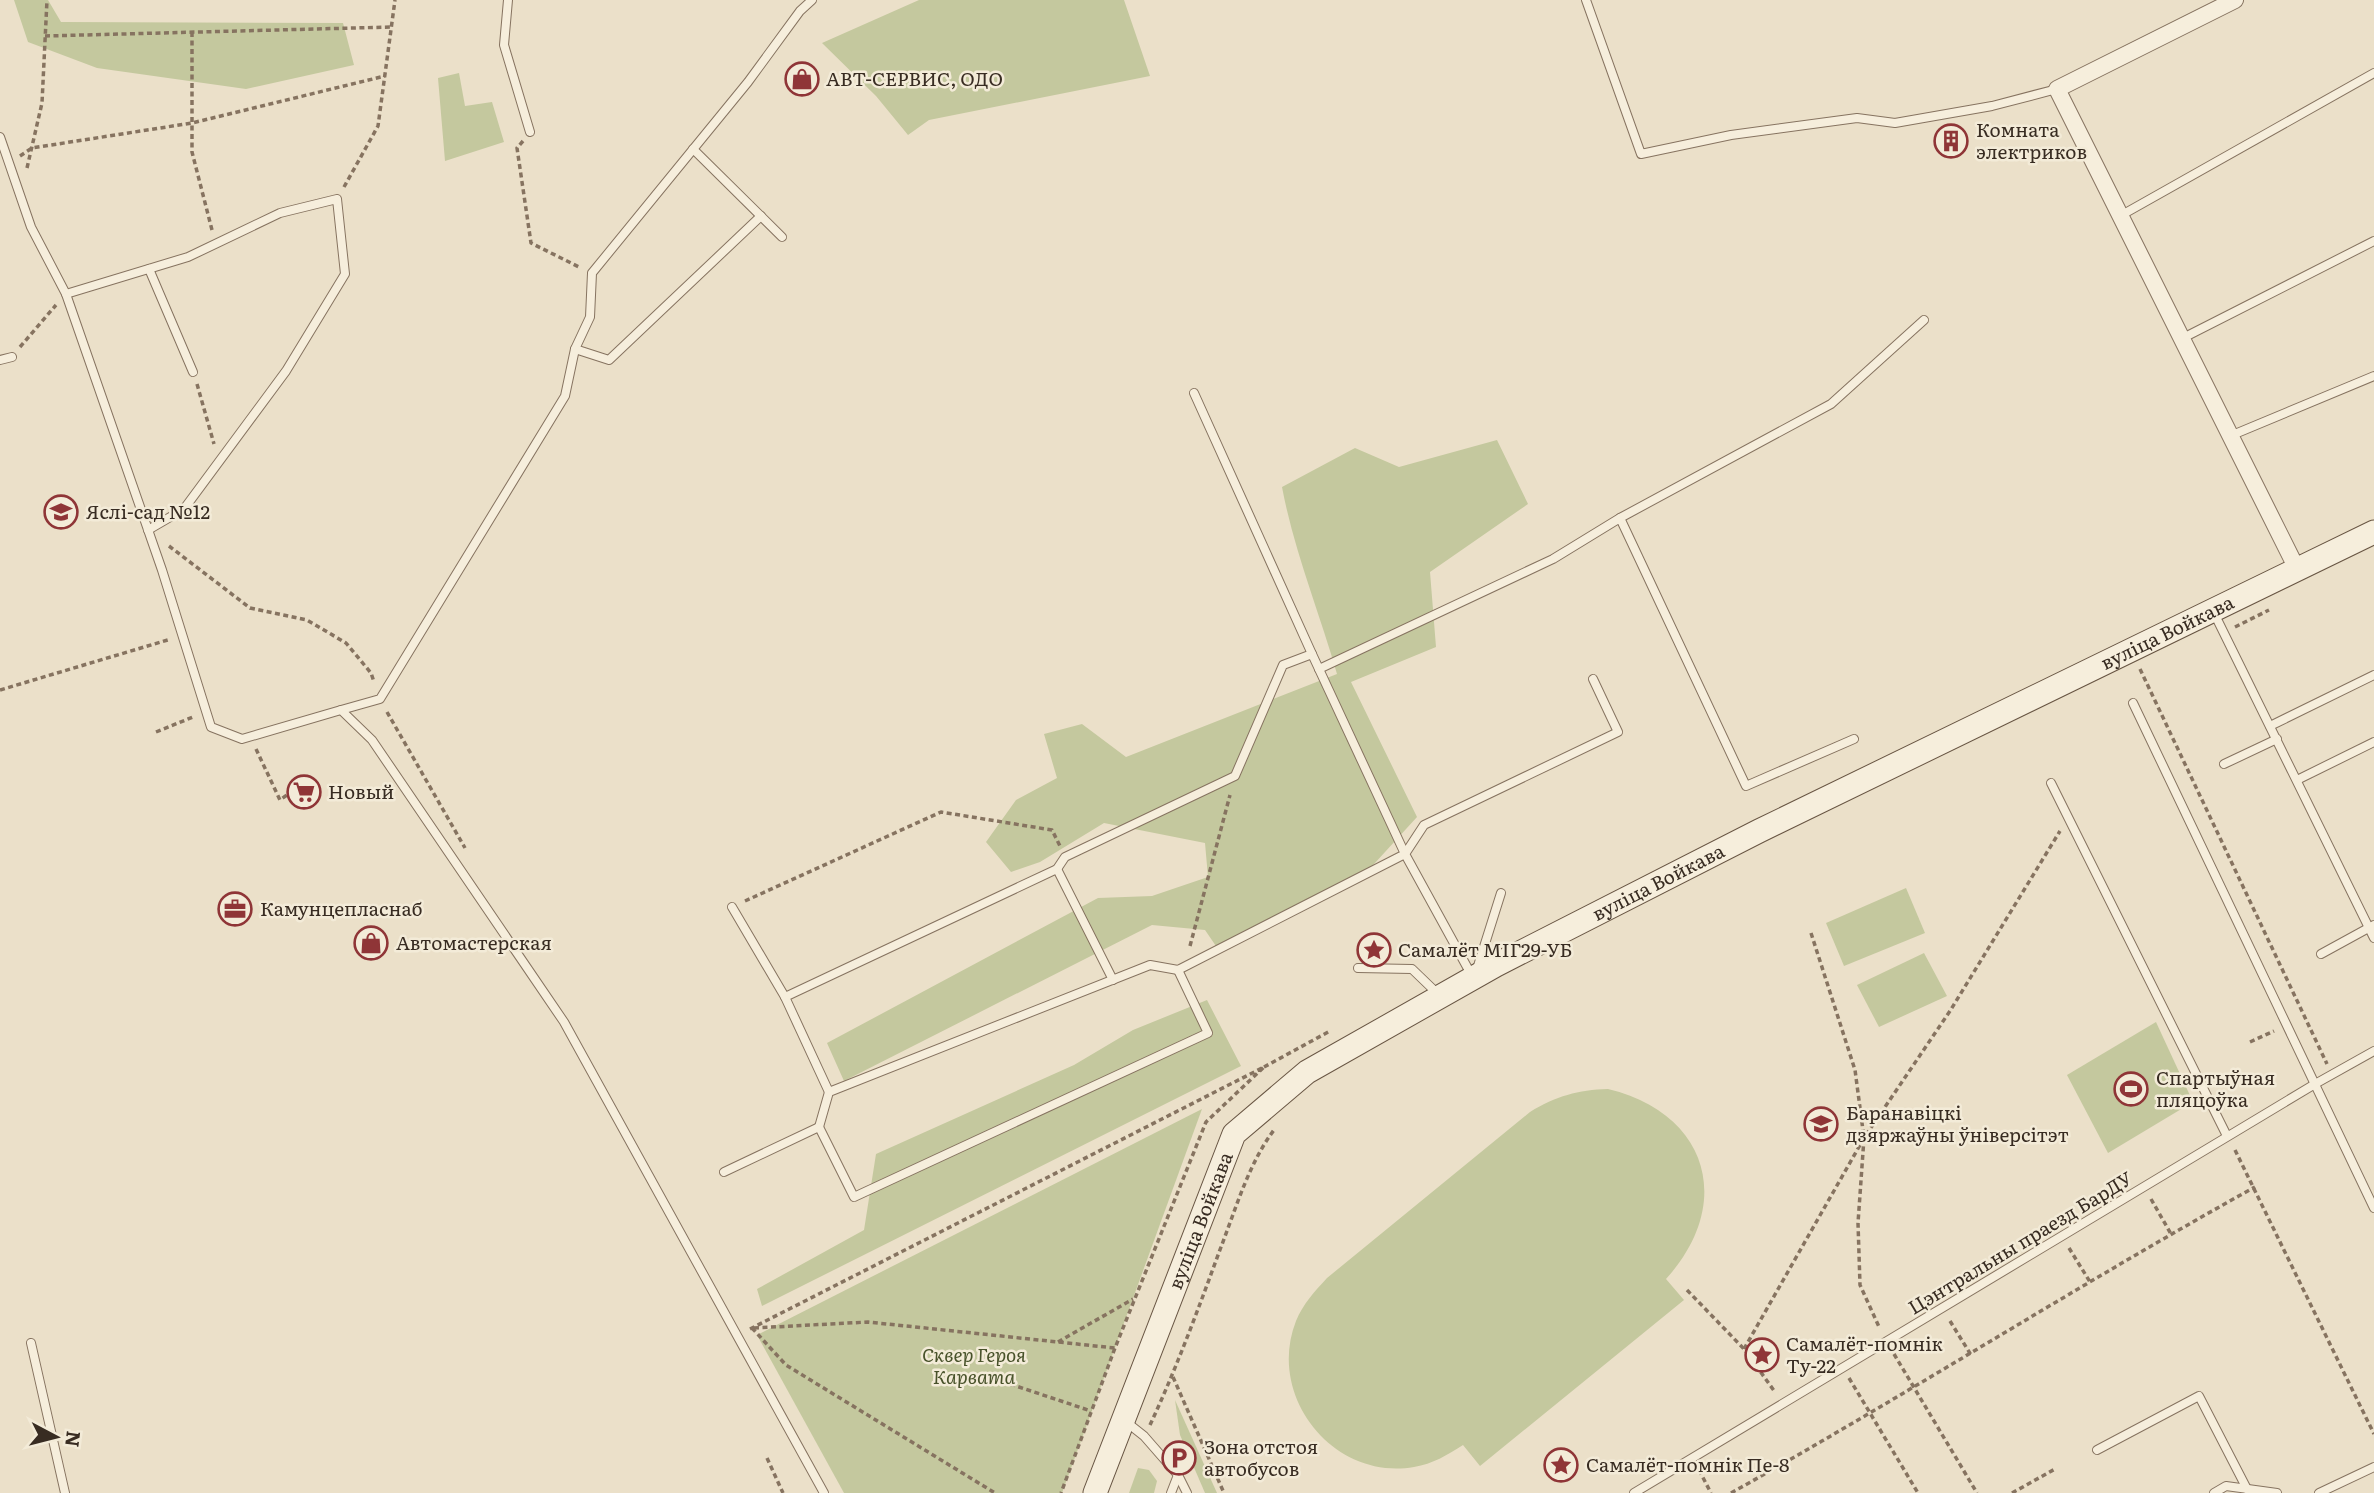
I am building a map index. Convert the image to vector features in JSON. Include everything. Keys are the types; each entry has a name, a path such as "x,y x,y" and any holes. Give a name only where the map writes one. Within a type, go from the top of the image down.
{"main road":[{"name":"вуліца Войкава","path":"1095,1493 1234,1134 1307,1072 1473,979 1759,831 2374,532"}],"street":[{"path":"2235,0 2057,89 2297,569"}],"lane":[{"path":"508,0 504,46 530,132"},
{"path":"0,137 31,227 66,294 148,530 211,727 242,739 380,699 565,396 575,349 590,317 592,273 800,11 812,0"},
{"path":"1586,0 1641,154 1731,135 1845,120 1895,123 1992,106 2057,89"},
{"path":"2120,216 2374,73"},
{"path":"693,149 782,237"},
{"path":"66,294 188,257 280,213 337,199 345,274 286,371 184,509 148,530"},
{"path":"575,349 609,360 761,216"},
{"path":"2181,338 2374,241"},
{"path":"149,269 193,372"},
{"path":"1319,669 1553,559 1619,518 1831,404 1924,320"},
{"path":"0,360 12,356"},
{"path":"2230,436 2374,376"},
{"path":"1195,393 1405,854 1473,979"},
{"path":"1619,518 1746,786 1854,739"},
{"path":"2213,611 2371,926 2374,938"},
{"path":"785,998 1057,869 1065,857 1235,776 1283,665 1312,654"},
{"path":"2270,726 2374,675"},
{"path":"829,1093 1150,965 1182,968 1405,854 1424,825 1618,732 1593,678"},
{"path":"2133,703 2374,1208"},
{"path":"341,710 372,740 564,1022 824,1493"},
{"path":"2224,764 2277,739"},
{"path":"2297,780 2374,742"},
{"path":"2051,783 2227,1136"},
{"path":"1057,869 1113,980"},
{"path":"1473,979 1501,893"},
{"path":"732,907 785,998 829,1093 819,1127 854,1197 1208,1033 1182,968"},
{"path":"2321,954 2371,926"},
{"path":"1358,968 1412,969 1441,998"},
{"name":"Цэнтральны праезд БарДУ","path":"1634,1493 2227,1136 2374,1052"},
{"path":"724,1172 819,1127"},
{"path":"31,1343 65,1493"},
{"path":"2097,1450 2199,1396 2247,1489"},
{"path":"1124,1420 1144,1436 1178,1475 1187,1493"},
{"path":"2319,1493 2374,1467"},
{"path":"1171,1493 1178,1475"},
{"path":"2214,1493 2226,1486 2277,1493"}],"path":[{"path":"20,198 42,103 47,0"},
{"path":"337,199 378,126 395,0"},
{"path":"45,36 392,27"},
{"path":"192,32 192,152 216,244"},
{"path":"32,148 192,123 385,76"},
{"path":"530,132 517,148 531,243 592,273"},
{"path":"12,356 66,294"},
{"path":"193,372 219,461"},
{"path":"148,530 250,608 307,620 346,643 371,673 380,699 469,855"},
{"path":"0,690 183,636"},
{"path":"2150,662 2139,667 2332,1074"},
{"path":"156,732 206,712"},
{"path":"251,736 280,800 287,795"},
{"path":"1182,968 1235,776"},
{"path":"732,907 941,811 1052,830 1065,857"},
{"path":"1744,1349 1864,1138 1950,1012 2068,817"},
{"path":"1811,933 1855,1070 1864,1138 1858,1223 1860,1285 1886,1342 1978,1493"},
{"path":"747,1331 1264,1067 1206,1122 1115,1349 1061,1493"},
{"path":"1144,1436 1173,1377 1233,1214 1263,1144 1277,1126"},
{"path":"2227,1136 2255,1187 2374,1434"},
{"path":"2143,1187 2171,1234"},
{"path":"1731,1493 1870,1415 2171,1234 2255,1187"},
{"path":"2062,1236 2090,1282"},
{"path":"1687,1290 1744,1349 1783,1404"},
{"path":"1058,1342 1135,1298"},
{"path":"1942,1308 1970,1355"},
{"path":"751,1328 868,1322 1115,1349"},
{"path":"751,1328 786,1365 995,1493"},
{"path":"1843,1367 1918,1493"},
{"path":"986,1376 1091,1411"},
{"path":"1173,1377 1224,1493"},
{"path":"767,1458 783,1493"},
{"path":"1692,1458 1711,1493"},
{"path":"2012,1493 2055,1469"}],"green space":[{"path":"14,0 48,0 61,22 343,23 354,65 246,89 97,68 28,42"},
{"path":"919,0 1124,0 1150,76 929,120 908,135 876,96 822,43"},
{"path":"459,73 465,106 492,102 504,142 445,161 438,78"},
{"path":"1497,440 1528,504 1430,572 1436,647 1351,682 1417,817 1364,875 1218,949 1205,930 1152,925 844,1081 827,1043 1098,898 1152,896 1208,877 1205,843 1104,823 1040,862 1011,872 986,842 1016,800 1057,778 1044,734 1082,724 1126,757 1337,674 1300,558 1282,487 1355,448 1399,467"},
{"path":"1906,888 1925,933 1844,966 1826,923"},
{"path":"1924,953 1947,996 1879,1027 1857,985"},
{"path":"1207,1000 1241,1066 762,1306 757,1289 864,1230 876,1154 1074,1065 1133,1030"},
{"name":"Спартыўная пляцоўка","path":"2156,1022 2193,1102 2108,1153 2067,1075"},
{"path":"1608,1089 1642,1101 1669,1118 1688,1140 1700,1164 1704,1192 1700,1221 1687,1250 1666,1279 1684,1300 1480,1466 1463,1445 1427,1464 1385,1468 1358,1461 1334,1447 1314,1428 1299,1404 1291,1378 1289,1350 1296,1321 1310,1298 1327,1278 1530,1112 1568,1095"},
{"name":"Сквер Героя Карвата","path":"1202,1109 1062,1493 844,1493 757,1335"},
{"path":"1175,1400 1217,1493 1205,1493 1180,1435"},
{"path":"1138,1468 1149,1470 1157,1481 1154,1493 1129,1493"}],"place":[{"name":"АВТ-СЕРВИС, ОДО","path":"802,79"},
{"name":"Комната электриков","path":"1951,141"},
{"name":"Яслі-сад №12","path":"61,512"},
{"name":"Новый","path":"304,792"},
{"name":"Камунцепласнаб","path":"235,909"},
{"name":"Автомастерская","path":"371,943"},
{"name":"Самалёт МІГ29-УБ","path":"1374,950"},
{"name":"Спартыўная пляцоўка","path":"2131,1089"},
{"name":"Баранавіцкі дзяржаўны ўніверсітэт","path":"1821,1124"},
{"name":"Самалёт-помнік Ту-22","path":"1762,1355"},
{"name":"Зона отстоя автобусов","path":"1179,1458"},
{"name":"Самалёт-помнік Пе-8","path":"1561,1465"}]}
